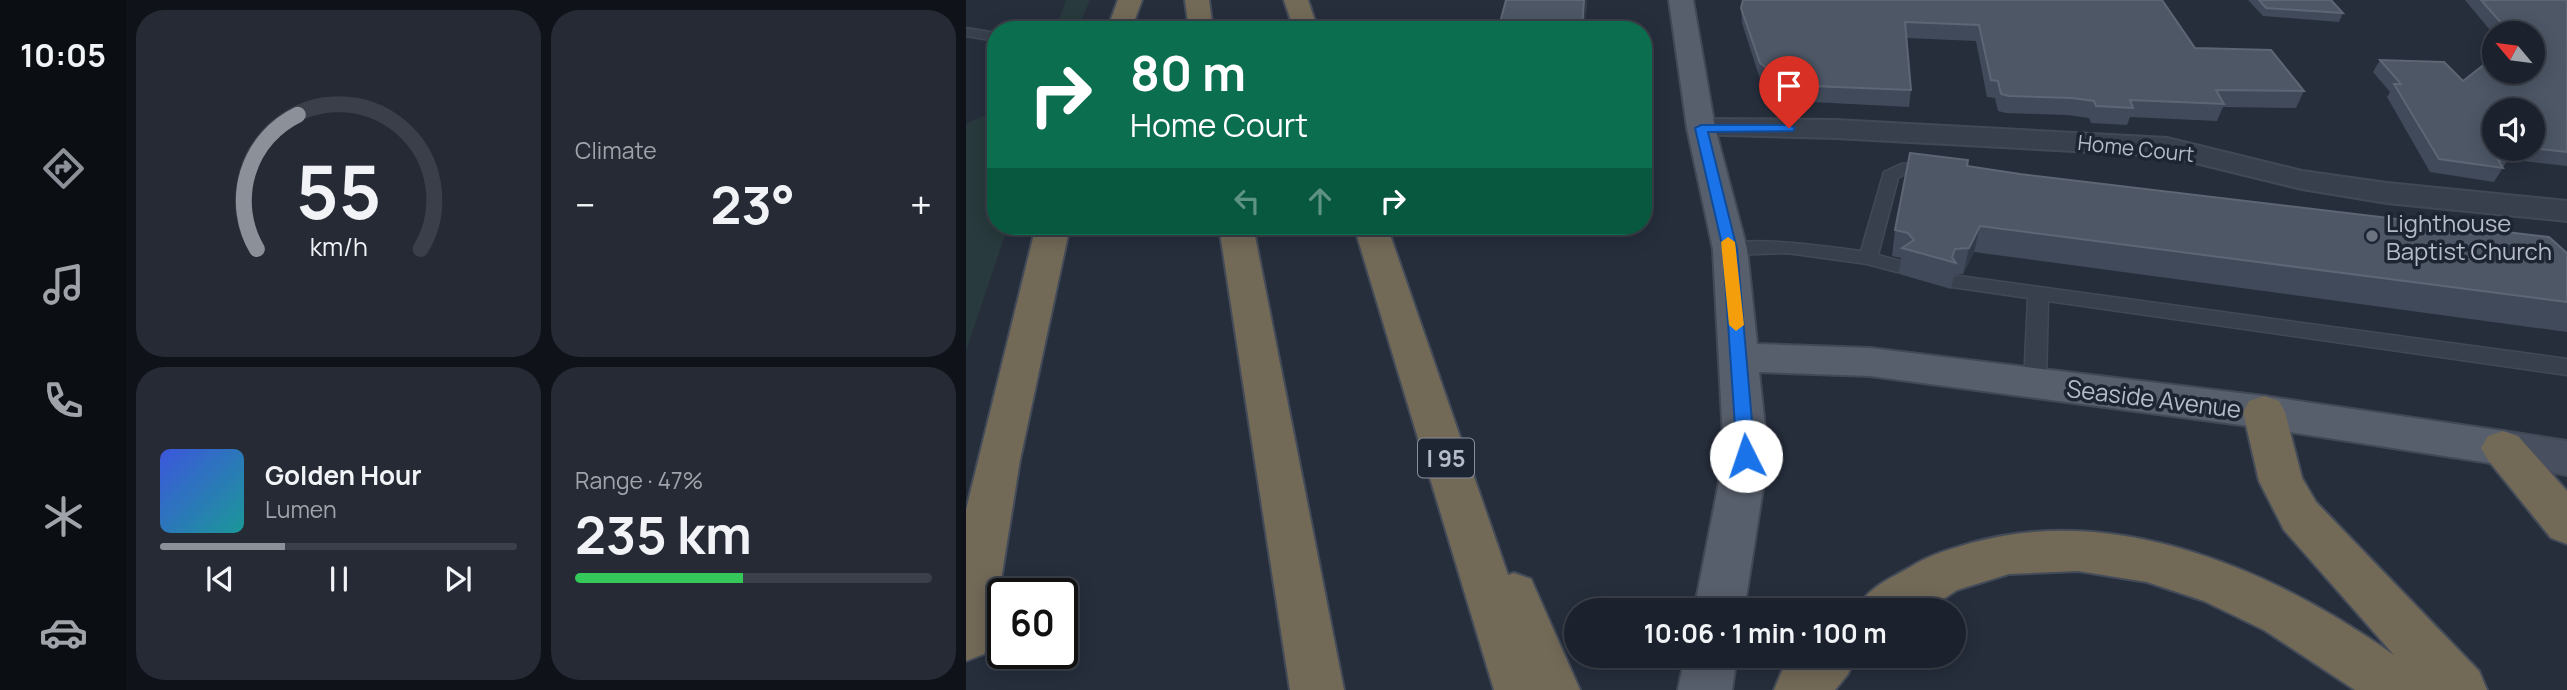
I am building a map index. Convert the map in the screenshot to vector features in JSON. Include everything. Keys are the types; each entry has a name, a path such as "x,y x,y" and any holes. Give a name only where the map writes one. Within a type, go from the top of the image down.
{"highway":[{"path":"1122,21 1130,0"},
{"path":"1197,0 1200,21"},
{"path":"1296,0 1303,21"},
{"path":"966,637 998,460 1051,235"},
{"path":"1238,235 1317,690"},
{"name":"I 95","path":"1373,235 1521,690"},
{"path":"1391,292 1553,690"},
{"path":"2264,412 2281,481 2300,516 2460,690"},
{"path":"2503,448 2567,524"},
{"path":"1902,598 1926,583 1963,566 2004,555 2070,551 2143,559 2193,572 2243,592 2340,647 2398,690"},
{"path":"1801,690 1820,668"}],"main road":[{"path":"1681,0 1701,128 1730,249 1746,456 1721,598"},
{"name":"Seaside Avenue","path":"1739,357 1870,362 2264,412 2567,458"},
{"path":"1705,690 1709,668"}],"street":[{"name":"Home Court","path":"1701,128 1836,130 2167,147 2302,180 2387,193 2567,211"}],"lane":[{"path":"966,33 987,36"},
{"path":"1868,258 1890,176 1901,169 1950,168"},
{"path":"1730,249 1787,247 1868,258 1897,265"},
{"path":"1959,282 2567,367"},
{"path":"2035,383 2038,295"}],"shaded area":[{"path":"1066,0 1090,0 1081,21 1058,21"},
{"path":"987,114 987,235 1005,235 966,351 966,124"}],"building":[{"path":"1506,0 1584,0 1583,21 1500,21"},
{"path":"1743,0 2162,0 2195,48 2271,50 2304,91 2216,90 2224,104 2130,100 2133,108 2096,106 2094,101 2072,98 2009,96 2001,94 1998,81 1991,80 1979,25 1905,22 1911,90 1812,86 1781,77 1760,63 1741,8"},
{"path":"2259,0 2331,0 2343,13 2266,8"},
{"path":"2481,0 2567,0 2567,152 2545,149 2545,98 2482,98 2482,161 2499,161 2503,168 2439,159 2394,84 2401,84 2380,60 2444,62 2463,81 2482,66 2482,84 2545,84 2545,21 2499,21"},
{"path":"1910,153 1968,160 1967,166 2020,174 2549,237 2567,253 2567,302 1980,226 1969,248 1955,249 1952,257 1956,263 1902,248 1914,240 1908,233 1895,230"}],"slow traffic":[{"path":"1728,242 1736,325"}],"place":[{"name":"Lighthouse Baptist Church","path":"2372,236"}],"route":[{"path":"1746,456 1730,249 1701,128 1789,128"}]}
